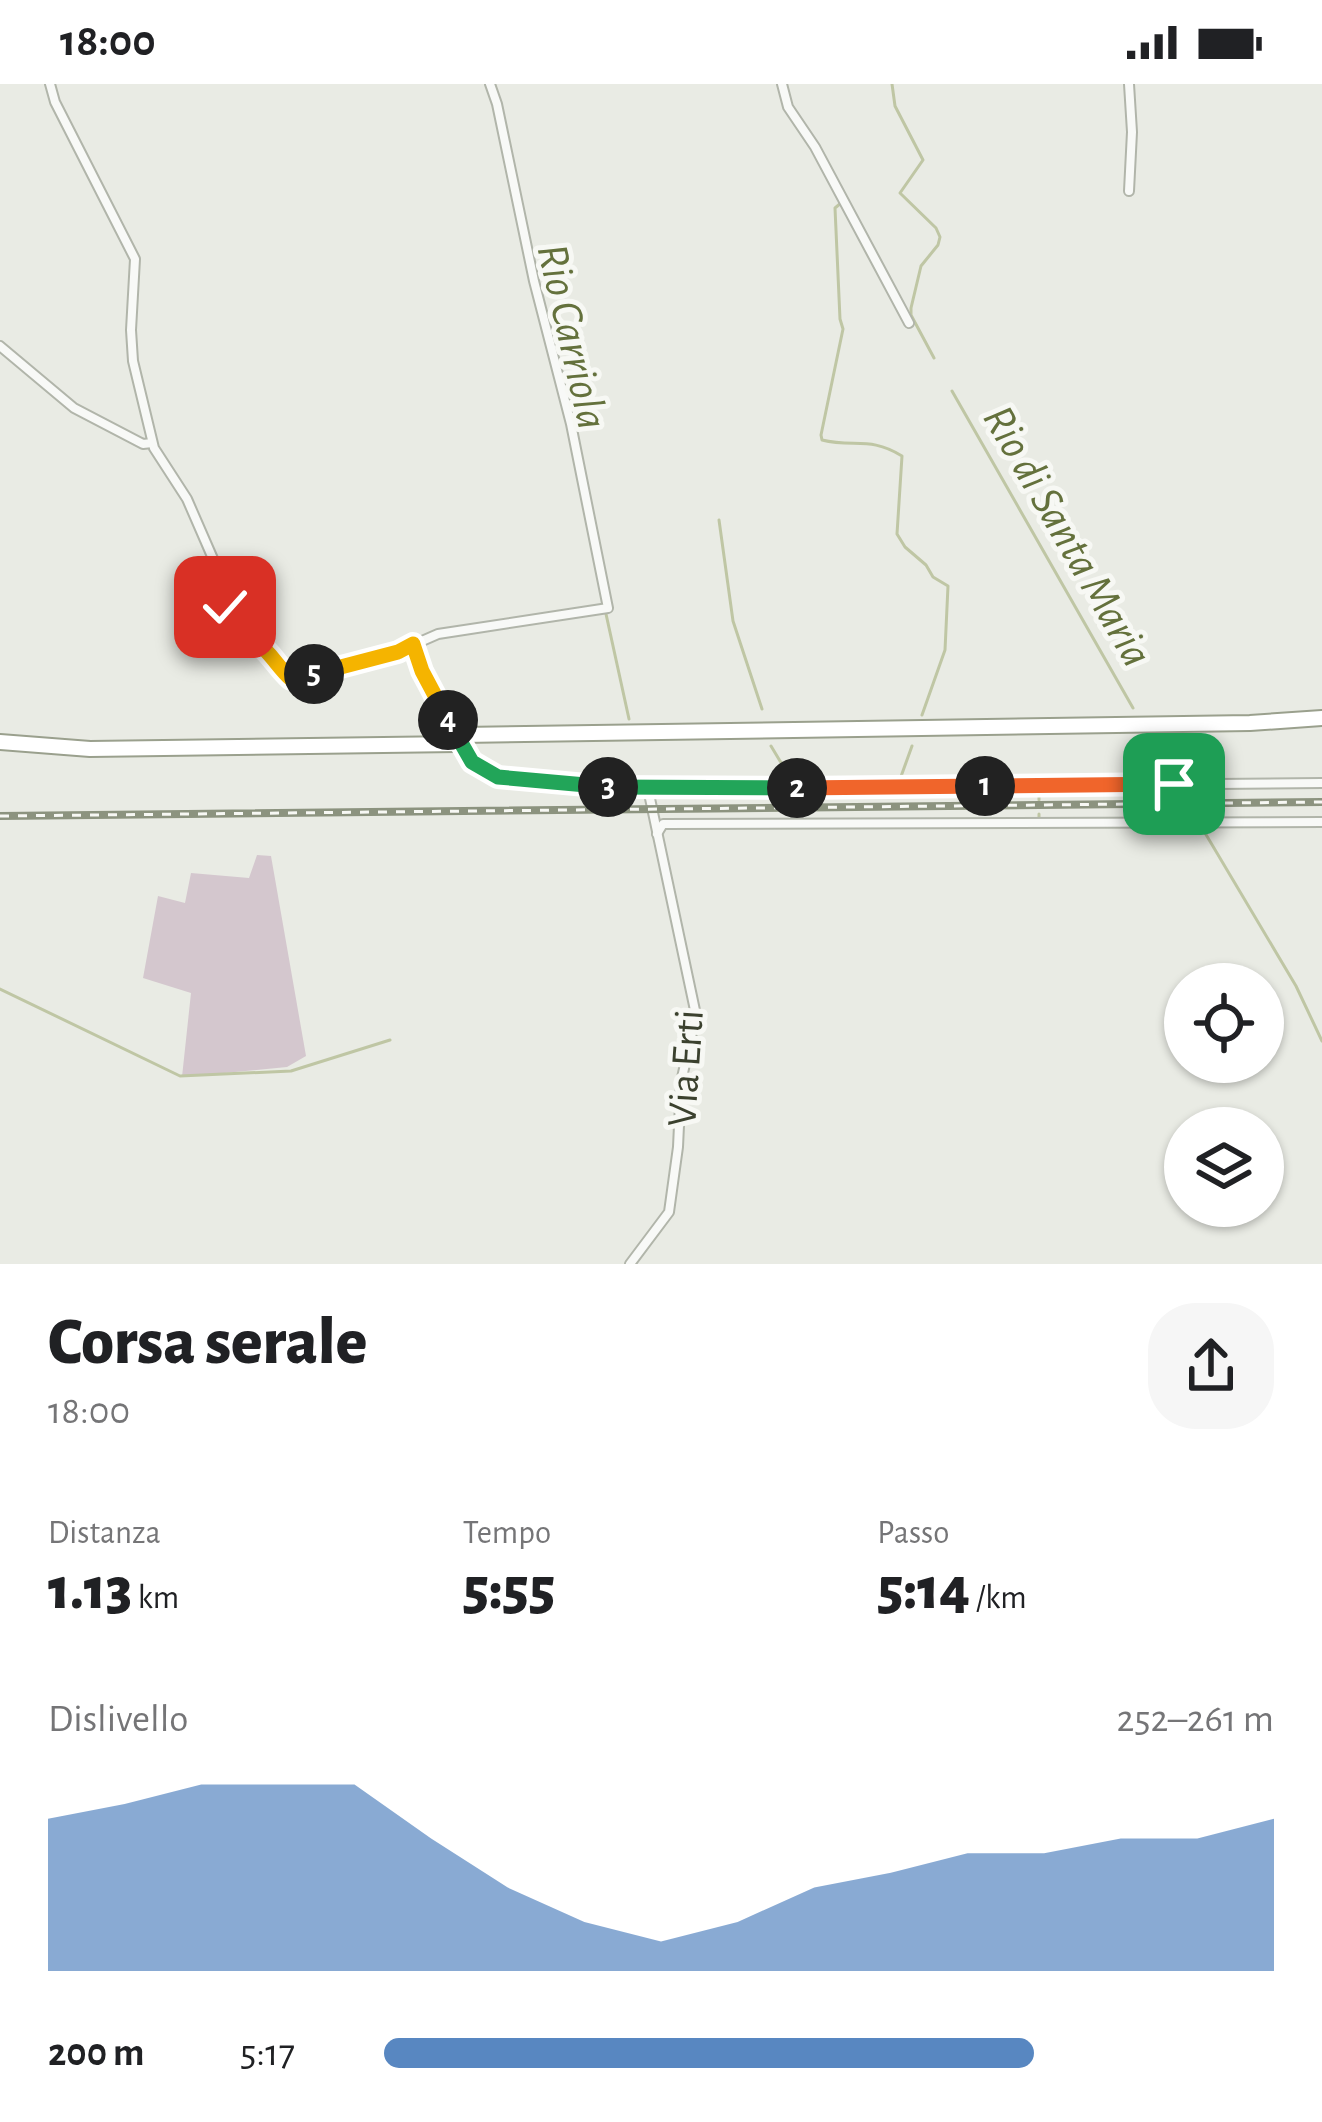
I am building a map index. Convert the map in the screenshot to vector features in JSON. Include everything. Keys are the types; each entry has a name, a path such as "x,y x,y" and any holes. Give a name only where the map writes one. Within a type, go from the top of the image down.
{"highway":[{"path":"0,738 54,747 137,749 459,740 1180,733 1322,722"}],"street":[{"path":"50,84 135,259 133,361 152,443 187,499 232,619 291,679 398,652 438,634 608,608 571,424 490,84"},
{"path":"782,84 788,107 815,147 908,323"},
{"path":"1129,84 1129,191"},
{"path":"0,346 85,414 143,444 152,443"},
{"path":"413,644 422,671 472,762 505,778 648,789 1322,783"},
{"name":"Via Erti","path":"630,1264 669,1212 681,1082 696,1015 648,789"},
{"path":"657,834 663,824 1322,822"}],"shaded area":[{"path":"257,855 271,856 306,1056 287,1067 182,1077 191,993 143,978 158,896 185,903 191,873 249,878"}],"waterway":[{"name":"Rio di Santa Maria","path":"892,84 895,106 923,160 900,193 940,237 921,266 911,308 934,358"},
{"name":"Rio Carriola","path":"497,120 509,181"},
{"path":"841,203 835,208 843,329 821,435 822,440 871,444 902,456 897,534 933,577 948,586 945,650 922,715"},
{"name":"Rio di Santa Maria","path":"952,391 1133,708"},
{"name":"Rio Carriola","path":"572,447 596,567"},
{"path":"719,520 733,621 762,709"},
{"name":"Rio Carriola","path":"606,614 629,719"},
{"name":"Rio di Santa Maria","path":"1149,736 1175,781"},
{"path":"771,746 799,783 1028,780 1030,789 1039,790 1039,800"},
{"path":"899,782 912,746"},
{"name":"Rio di Santa Maria","path":"1180,789 1185,799"},
{"name":"Rio di Santa Maria","path":"1192,811 1296,986 1322,1041"},
{"path":"1027,819 1039,819 1039,814"},
{"path":"0,989 180,1076 291,1071 390,1040"}],"railway":[{"path":"0,816 1322,802"}],"route":[{"path":"225,607 238,628 291,679 413,644 422,671 472,762 498,777 648,789 1174,784"}]}
